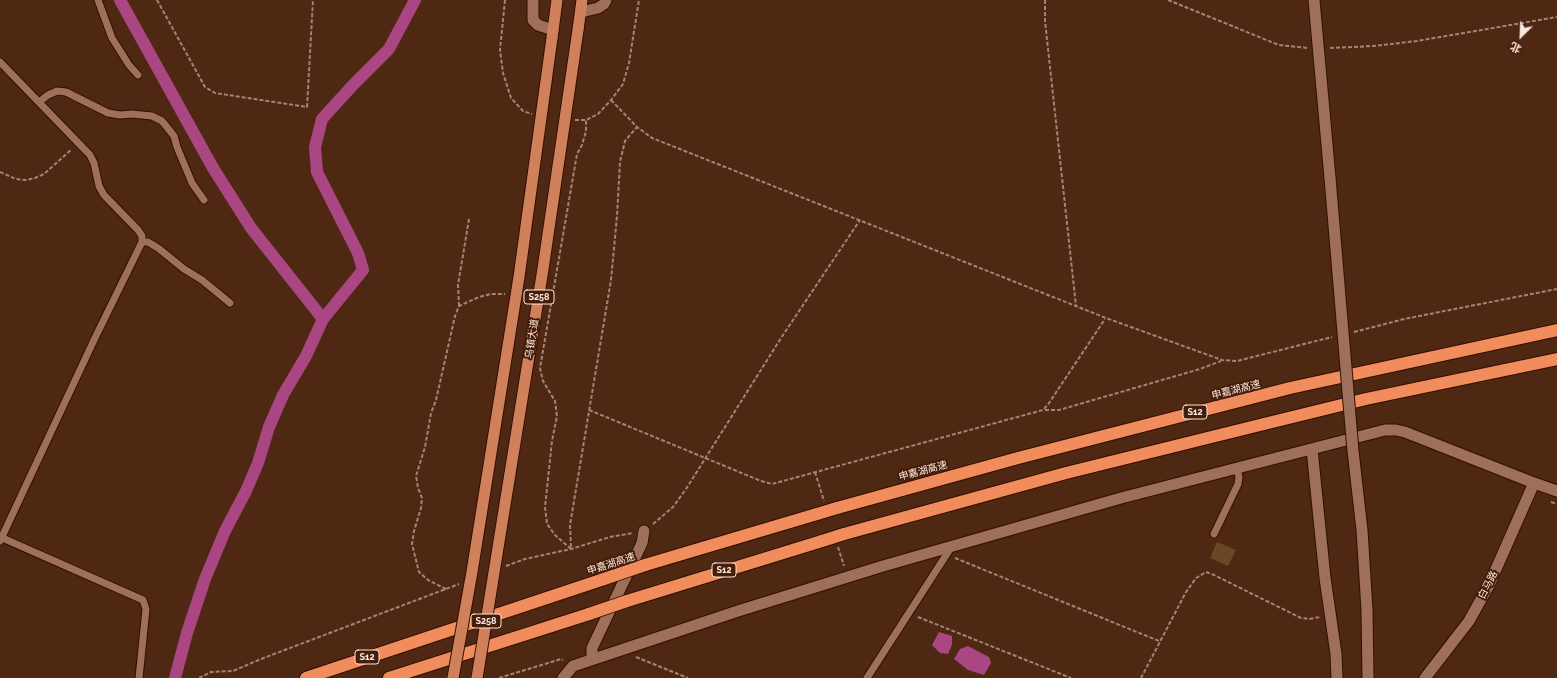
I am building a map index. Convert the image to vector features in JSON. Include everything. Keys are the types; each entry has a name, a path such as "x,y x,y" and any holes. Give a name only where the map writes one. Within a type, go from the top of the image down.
{"highway":[{"name":"申嘉湖高速","path":"306,678 644,565 837,508 1018,458 1290,388 1557,330"},
{"name":"S12","path":"389,678 627,601 844,534 1021,485 1366,399 1557,358"}],"main road":[{"name":"S258","path":"453,678 472,572 519,277 557,0"},
{"name":"乌镇大道","path":"477,678 542,276 582,0"}],"street":[{"path":"533,0 533,20 538,25 553,34"},
{"path":"581,12 598,8 604,4 606,0"},
{"path":"1314,0 1352,444 1362,530 1367,610 1368,678"},
{"path":"563,678 573,666 738,611 847,577 949,550 1121,498 1385,430 1396,430 1557,491"},
{"path":"1312,449 1325,578 1336,654 1337,678"},
{"name":"白马路","path":"1425,678 1469,621 1490,585 1534,483"},
{"path":"592,660 592,648 642,543 644,531"}],"lane":[{"path":"98,0 112,38 129,65 138,76"},
{"path":"0,62 90,155 94,163 99,186 104,195 142,236 142,242 94,340 1,539 143,600 146,609 138,678"},
{"path":"39,102 48,95 57,91 66,92 108,113 152,116 162,121 174,136 192,183 204,200"},
{"path":"142,242 148,242 158,248 184,270 202,280 230,303"},
{"path":"1214,534 1238,484 1239,477 1237,468"},
{"path":"867,678 949,550"}],"path":[{"path":"157,0 205,87 214,93 307,107 313,0"},
{"path":"1045,0 1045,21 1076,306"},
{"path":"1168,0 1279,45 1319,49 1374,46 1418,41 1557,17"},
{"path":"611,100 637,127 652,138 1106,318 1222,360 1237,361 1336,336"},
{"path":"572,549 555,535 547,524 545,507 552,441 557,416 555,401 543,381 540,368 577,154 582,145 586,132 586,120"},
{"path":"572,549 570,525 610,280 617,216 620,162 625,141 637,127"},
{"path":"0,172 16,179 26,180 35,178 44,174 78,142"},
{"path":"446,589 428,580 419,572 412,544 422,498 418,488 416,476 425,447 431,413 436,400 455,316 459,306 458,285 469,219"},
{"path":"503,568 525,559 572,549 610,537 644,531 673,507 706,458 781,338 860,220"},
{"path":"1351,332 1404,319 1557,289"},
{"path":"459,306 479,297 491,294 506,294"},
{"path":"1043,410 1050,403 1106,318"},
{"path":"589,410 761,481 772,484 1043,410 1059,410 1200,369 1222,360"},
{"path":"815,472 824,502"},
{"path":"838,547 847,577"},
{"path":"949,550 1159,641"},
{"path":"1141,678 1159,641 1186,592 1196,578 1206,572 1214,574 1302,618 1309,619 1331,616"},
{"path":"199,678 211,672 233,671 460,584"},
{"path":"909,613 1071,678"},
{"path":"633,656 688,678"},
{"path":"499,678 561,659 573,666"}],"shaded area":[{"path":"939,632 952,636 952,645 948,654 940,653 932,645"},
{"path":"968,646 989,657 991,663 984,675 968,670 954,659 960,649"}],"building":[{"path":"1217,542 1236,550 1228,566 1210,558"}],"waterway":[{"path":"120,0 213,168 251,228 323,319"},
{"path":"175,678 187,633 205,579 225,531 246,491 258,463 269,427 283,395 306,356 323,319 363,270 358,253 317,172 315,147 322,119 389,49 415,0"}]}
